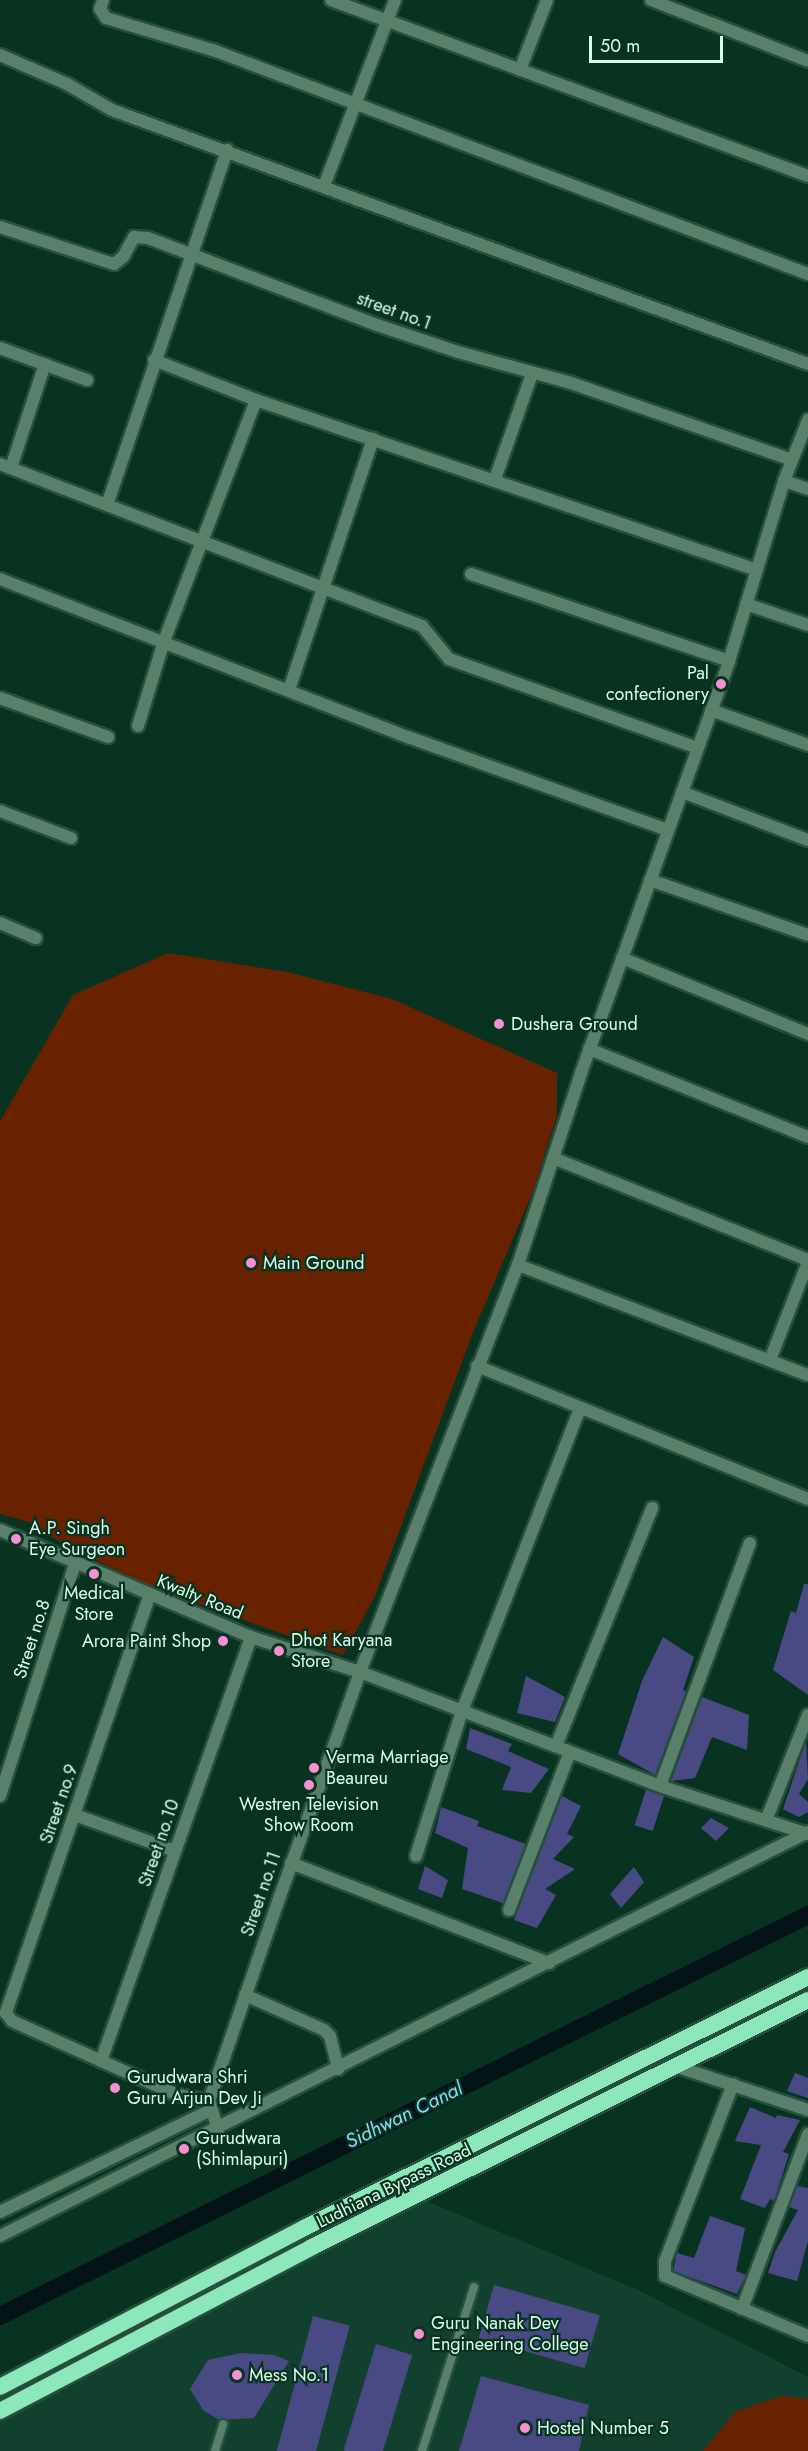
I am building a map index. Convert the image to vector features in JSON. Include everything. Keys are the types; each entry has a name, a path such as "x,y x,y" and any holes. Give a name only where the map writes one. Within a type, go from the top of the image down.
{"highway":[{"name":"Ludhiana Bypass Road","path":"0,2387 304,2228 808,1977"},
{"name":"Ludhiana Bypass Road","path":"0,2411 312,2247 678,2067 808,2000"}],"street":[{"path":"103,0 100,9 106,18 213,50 808,274"},
{"path":"331,0 808,176"},
{"path":"324,186 395,0"},
{"path":"520,70 547,0"},
{"path":"651,0 808,61"},
{"path":"0,55 67,84 101,106 227,150 808,364"},
{"path":"107,505 154,360 227,150"},
{"name":"street no.1","path":"0,227 105,262 118,262 130,241 139,236 387,328 532,374 571,383 792,460"},
{"path":"0,348 87,380"},
{"path":"154,360 256,400 495,479 757,570"},
{"path":"45,364 6,466 326,587 427,628 449,658 697,748"},
{"path":"495,479 532,374"},
{"path":"138,726 164,641 256,400"},
{"name":"Street no.11","path":"210,2105 245,1995 360,1672 518,1265 589,1049 729,661 784,481 808,420"},
{"path":"289,690 326,587 374,439"},
{"path":"784,481 808,489"},
{"path":"471,574 729,661"},
{"path":"0,579 408,737 668,830"},
{"path":"746,604 808,625"},
{"path":"0,698 108,737"},
{"path":"711,710 808,745"},
{"path":"682,792 808,840"},
{"path":"0,811 71,838"},
{"path":"650,880 808,935"},
{"path":"0,923 36,938"},
{"path":"622,958 808,1034"},
{"path":"589,1049 808,1137"},
{"path":"553,1158 808,1261 770,1360"},
{"path":"518,1265 808,1375"},
{"path":"477,1366 808,1499"},
{"path":"416,1856 462,1711 580,1408"},
{"path":"556,1746 652,1508"},
{"name":"Kwalty Road","path":"0,1530 76,1561 149,1597 251,1637 360,1672 660,1786 767,1818 807,1833"},
{"path":"660,1786 750,1543"},
{"name":"Street no.8","path":"0,1796 76,1561"},
{"name":"Street no.9","path":"101,2061 12,2021 6,2006 75,1815 149,1597"},
{"name":"Street no.10","path":"101,2061 251,1637"},
{"path":"767,1818 808,1715"},
{"path":"509,1910 570,1752"},
{"path":"75,1815 175,1851"},
{"path":"0,2236 218,2130 807,1833"},
{"path":"291,1863 549,1963"},
{"path":"245,1995 324,2030 330,2036 338,2069"},
{"path":"101,2061 176,2094 210,2105"},
{"path":"678,2067 808,2110"},
{"path":"733,2084 663,2268 665,2276 808,2336"},
{"path":"210,2105 218,2130"},
{"path":"0,2212 210,2105"},
{"path":"742,2309 808,2134"}],"lane":[{"path":"422,2451 474,2287"},
{"path":"215,2451 223,2424"}],"shaded area":[{"name":"Main Ground","path":"168,953 287,972 392,999 557,1073 557,1115 533,1191 472,1335 375,1596 343,1655 147,1586 36,1529 37,1524 0,1514 0,1121 73,995"},
{"name":"Guru Nanak Dev Engineering College","path":"393,2187 638,2290 808,2377 808,2451 0,2451 0,2395"},
{"path":"781,2396 808,2399 808,2451 703,2451 735,2412"}],"building":[{"path":"804,1584 808,1584 808,1695 773,1670 791,1611 796,1613"},
{"path":"663,1637 694,1657 683,1690 686,1691 655,1775 618,1754 642,1681"},
{"path":"526,1676 565,1697 555,1722 517,1713"},
{"path":"702,1697 749,1715 747,1750 712,1737 695,1778 671,1781"},
{"path":"470,1728 512,1744 508,1751 549,1769 531,1793 502,1790 511,1767 466,1749"},
{"path":"806,1741 808,1779 799,1794 808,1802 808,1812 799,1817 783,1809"},
{"path":"646,1790 664,1796 653,1831 635,1825"},
{"path":"562,1796 581,1806 567,1834 574,1837 553,1859 575,1869 545,1889 556,1895 537,1928 514,1920"},
{"path":"441,1807 479,1821 477,1826 526,1844 503,1903 462,1889 468,1848 435,1833"},
{"path":"711,1818 729,1828 716,1841 701,1828"},
{"path":"425,1866 448,1880 442,1898 418,1889"},
{"path":"634,1867 644,1882 621,1908 610,1894"},
{"path":"795,2073 808,2078 808,2098 787,2091"},
{"path":"750,2107 776,2118 777,2115 800,2120 783,2152 789,2154 774,2201 770,2199 765,2208 740,2199 761,2145 735,2141"},
{"path":"797,2186 808,2188 808,2241 797,2281 768,2273 775,2252 798,2210 789,2207"},
{"path":"710,2216 745,2228 736,2271 746,2275 737,2294 673,2271 677,2253 694,2258"},
{"path":"494,2285 600,2315 585,2368 479,2338"},
{"path":"313,2316 350,2326 316,2451 277,2451"},
{"path":"376,2344 412,2355 383,2451 344,2450"},
{"name":"Mess No.1","path":"241,2353 274,2355 289,2361 254,2418 219,2420 203,2410 190,2389 208,2360"},
{"name":"Hostel Number 5","path":"481,2376 589,2405 579,2451 459,2451"}],"waterway":[{"name":"Sidhwan Canal","path":"0,2316 808,1915"}],"place":[{"name":"Pal confectionery","path":"721,684"},
{"name":"Dushera Ground","path":"499,1024"},
{"name":"Main Ground","path":"251,1263"},
{"name":"A.P. Singh Eye Surgeon","path":"16,1539"},
{"name":"Medical Store","path":"94,1574"},
{"name":"Arora Paint Shop","path":"223,1641"},
{"name":"Dhot Karyana Store","path":"279,1651"},
{"name":"Verma Marriage Beaureu","path":"314,1768"},
{"name":"Westren Television Show Room","path":"309,1785"},
{"name":"Gurudwara Shri Guru Arjun Dev Ji","path":"115,2088"},
{"name":"Gurudwara (Shimlapuri)","path":"184,2149"},
{"name":"Guru Nanak Dev Engineering College","path":"419,2334"},
{"name":"Mess No.1","path":"237,2375"},
{"name":"Hostel Number 5","path":"525,2428"}]}
